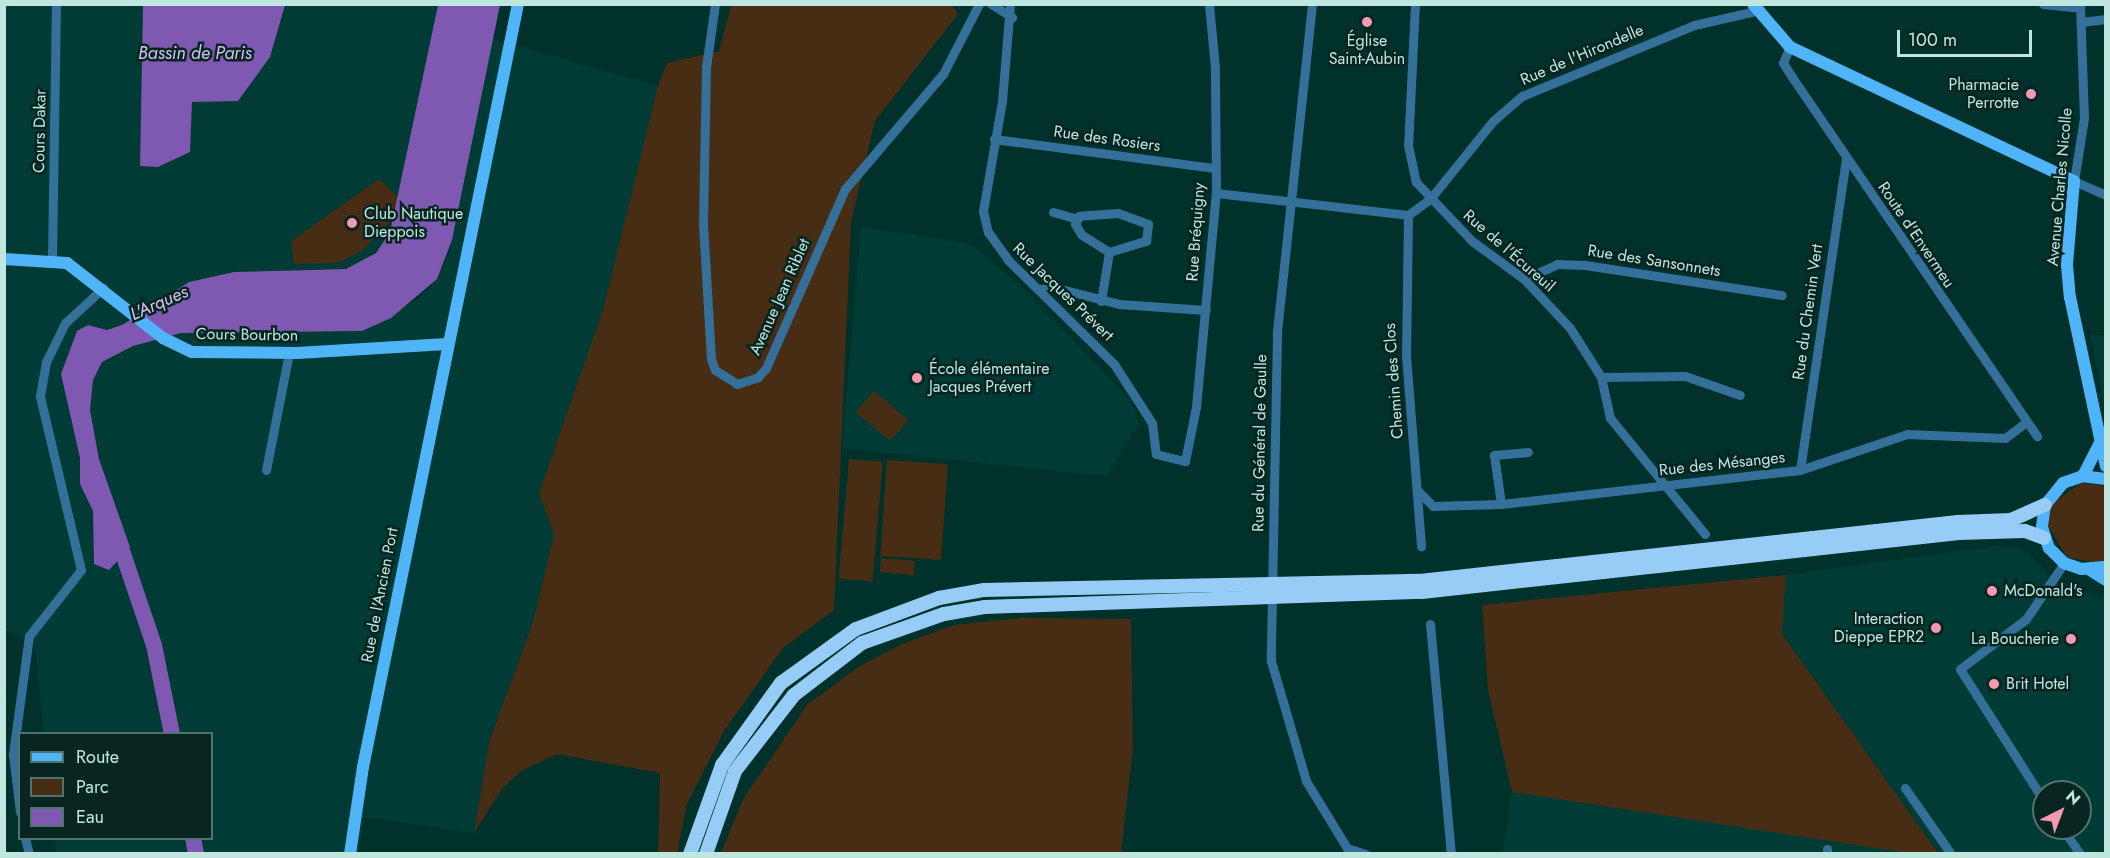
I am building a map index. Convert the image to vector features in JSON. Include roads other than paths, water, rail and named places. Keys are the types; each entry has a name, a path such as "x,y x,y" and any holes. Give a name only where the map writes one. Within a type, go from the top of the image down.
{"highway":[{"path":"1282,591 1420,581 2025,519 2045,505"},
{"path":"706,854 735,771 760,733 794,695 862,643 934,617 985,607 1586,577 1988,531 2044,538"},
{"path":"690,854 722,765 748,723 781,683 856,628 906,608 984,590 1260,592"}],"main road":[{"name":"Rue de l'Ancien Port","path":"350,854 447,344 518,4"},
{"path":"1754,8 1790,47 2074,181"},
{"name":"Avenue Charles Nicolle","path":"2074,181 2067,265 2106,466"},
{"path":"4,259 52,258"},
{"name":"Cours Bourbon","path":"52,258 103,288 163,338 192,352 288,353 447,344"},
{"path":"2083,476 2101,441"},
{"path":"2106,479 2083,476 2057,487 2045,505 2044,538 2064,563 2090,570 2106,580"},
{"path":"2090,570 2106,567"}],"street":[{"name":"Cours Dakar","path":"52,258 56,4"},
{"name":"Avenue Jean Riblet","path":"715,4 706,67 703,234 711,359 715,370 737,384 758,377 766,368 845,189 944,74 980,4"},
{"path":"991,4 1012,17"},
{"name":"Rue Jacques Prévert","path":"1010,4 1012,17 983,211 988,232 1008,260 1041,289 1114,364 1152,423 1156,454 1185,461"},
{"name":"Rue Bréquigny","path":"1185,461 1206,310 1215,194 1209,4"},
{"name":"Rue du Général de Gaulle","path":"1312,4 1277,334 1271,661 1306,781 1347,848 1366,854"},
{"name":"Rue de l'Écureuil","path":"1414,4 1408,145 1411,171 1430,199 1493,260 1524,279 1570,328 1601,377 1610,418 1705,534"},
{"path":"2043,4 2080,6"},
{"name":"Avenue Charles Nicolle","path":"2074,181 2084,118 2080,6"},
{"name":"Rue de l'Hirondelle","path":"1408,215 1430,199 1486,129 1522,96 1694,25 1754,8"},
{"path":"2081,22 2106,19"},
{"name":"Route d'Envermeu","path":"1790,47 1783,63 2025,423 2037,436"},
{"name":"Rue des Rosiers","path":"994,139 1215,168"},
{"name":"Rue du Chemin Vert","path":"1800,470 1846,159"},
{"path":"2074,181 2106,195"},
{"path":"1215,194 1290,206 1408,215"},
{"path":"1053,212 1077,219 1119,213 1148,224 1146,241 1140,246 1108,252 1082,235 1077,219"},
{"name":"Chemin des Clos","path":"1408,215 1406,355 1421,546"},
{"path":"1101,301 1108,252"},
{"name":"Rue des Sansonnets","path":"1524,279 1557,264 1585,265 1782,295"},
{"path":"18,795 13,754 29,636 81,570 40,396 46,362 65,323 103,288"},
{"path":"1041,289 1101,301 1206,310"},
{"path":"266,470 288,353"},
{"path":"1601,377 1685,376 1740,395"},
{"name":"Rue des Mésanges","path":"1418,491 1433,506 1500,504 1800,470 1907,434 2005,438 2025,423"},
{"path":"1500,504 1494,455 1528,452"},
{"path":"2032,783 1961,676 1963,663 2032,613 2064,563"},
{"path":"1430,624 1451,854"},
{"path":"1905,788 1951,854"},
{"path":"2070,840 2080,854"}],"water":[{"name":"Bassin de Paris","path":"143,5 285,5 270,57 238,101 192,102 190,152 158,167 140,166"},
{"path":"438,5 500,5 452,240 437,279 391,318 362,331 181,333 133,346 102,362 93,380 90,410 99,459 130,547 109,570 94,564 93,511 80,484 80,458 61,374 77,331 88,325 107,330 122,325 189,282 234,272 346,269 376,253 390,232"}],"waterway":[{"name":"L'Arques","path":"116,533 154,645 172,732"},
{"name":"L'Arques","path":"193,840 196,854"}],"place":[{"name":"Église Saint-Aubin","path":"1367,22"},
{"name":"Pharmacie Perrotte","path":"2031,94"},
{"name":"Club Nautique Dieppois","path":"352,223"},
{"name":"École élémentaire Jacques Prévert","path":"917,378"},
{"name":"McDonald's","path":"1992,591"},
{"name":"Interaction Dieppe EPR2","path":"1936,628"},
{"name":"La Boucherie","path":"2071,639"},
{"name":"Brit Hotel","path":"1994,684"}]}
